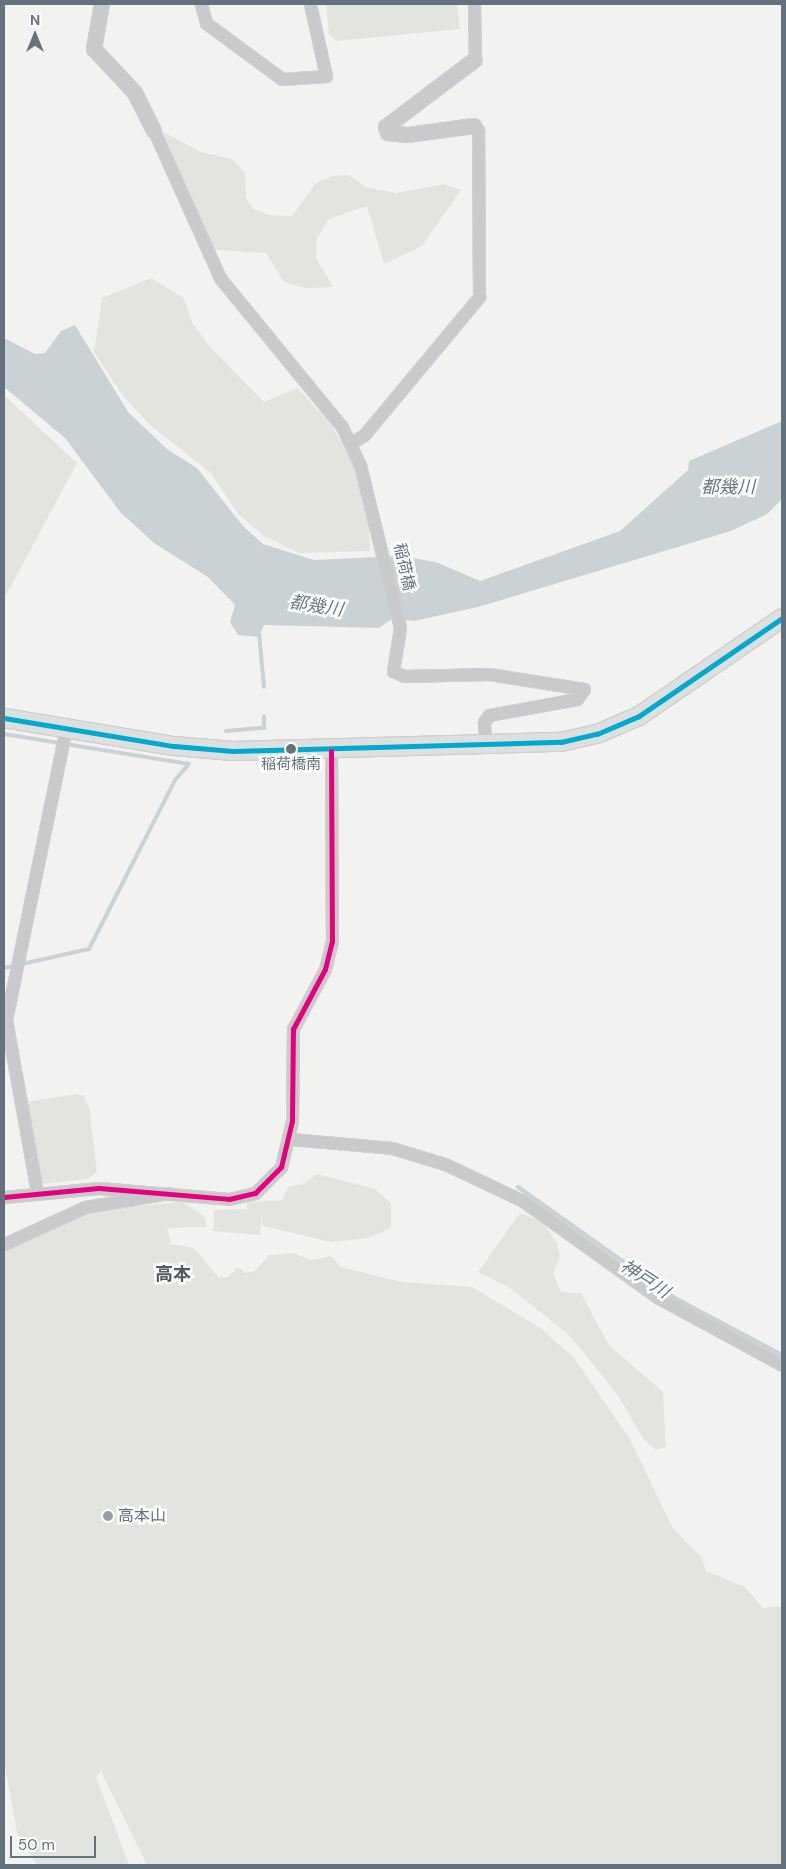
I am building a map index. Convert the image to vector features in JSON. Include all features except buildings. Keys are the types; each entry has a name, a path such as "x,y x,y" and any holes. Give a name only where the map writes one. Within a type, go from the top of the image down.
{"main road":[{"path":"4,718 174,746 331,751 484,746 585,738 625,724 782,618"}],"street":[{"path":"102,4 94,49 135,93 154,131"},
{"path":"201,4 206,23 282,79 326,76 310,4"},
{"path":"351,443 364,435 479,297 478,130 474,126 414,135 391,134 386,127 475,60 474,4"},
{"name":"稲荷橋","path":"154,131 220,278 351,443 375,512 400,628 392,666 398,675 489,674 584,689 577,699 489,715 484,722 484,746"},
{"path":"37,1192 6,1020 66,728"},
{"path":"4,1197 37,1192 99,1188 171,1193 211,1199 254,1193 281,1167 290,1139 293,1029 322,977 332,941 331,751"},
{"path":"290,1139 392,1148 445,1164 523,1201 657,1297 782,1365"},
{"path":"4,1244 85,1207 171,1193"}],"shaded area":[{"path":"326,4 457,4 460,29 336,41 329,34"},
{"path":"163,132 201,152 232,159 245,173 246,198 253,209 269,215 292,216 316,183 332,176 348,175 366,187 396,193 444,184 461,190 422,246 384,264 367,206 329,219 317,238 316,258 333,287 305,288 284,282 266,253 215,250 199,223"},
{"path":"151,278 184,298 192,322 209,346 264,402 298,388 331,425 358,471 368,509 370,551 299,553 264,536 238,514 211,473 151,426 123,396 94,352 102,298"},
{"path":"4,395 77,463 4,599"},
{"path":"77,1094 84,1096 89,1107 97,1172 87,1179 42,1184 25,1102"},
{"path":"317,1174 375,1189 391,1203 391,1228 369,1238 331,1242 263,1226 262,1215 247,1210 247,1202 282,1200 288,1187 305,1183"},
{"path":"183,1202 205,1217 207,1227 167,1228 171,1244 194,1248 219,1278 228,1277 238,1267 246,1273 255,1271 269,1255 293,1253 311,1260 331,1256 341,1267 401,1282 472,1287 542,1329 574,1358 630,1439 672,1527 701,1557 706,1571 745,1587 763,1608 782,1606 782,1865 147,1865 101,1771 96,1777 129,1865 37,1865 17,1833 4,1761 4,1249 87,1210"},
{"path":"244,1209 262,1215 260,1235 213,1231 214,1210"},
{"path":"520,1213 542,1222 557,1243 560,1257 553,1273 561,1292 581,1293 609,1345 663,1392 666,1447 656,1450 644,1440 617,1394 569,1335 510,1288 478,1272"}],"water":[{"name":"都幾川","path":"75,325 128,412 168,450 197,468 243,526 263,544 314,560 401,556 436,562 480,581 620,531 688,470 689,461 782,421 782,499 767,514 731,531 478,607 414,621 392,619 379,628 264,625 258,637 238,635 230,622 235,605 208,577 154,543 121,513 65,438 4,387 4,338 35,354 45,353 61,331"}],"waterway":[{"path":"259,633 264,687"},
{"path":"226,731 264,728 264,716"},
{"path":"4,734 189,764"},
{"path":"4,968 89,949 175,780 189,764"},
{"name":"神戸川","path":"518,1187 675,1298 782,1355"}],"transit line":[{"path":"4,718 174,746 233,751 561,742 597,734 639,716 782,618"},
{"path":"4,1197 99,1188 229,1199 255,1193 281,1167 292,1121 293,1029 325,969 332,941 331,751"}],"place":[{"name":"稲荷橋南","path":"291,749"},
{"name":"高本山","path":"108,1516"}],"district":[{"name":"高本","path":"173,1274"}]}
